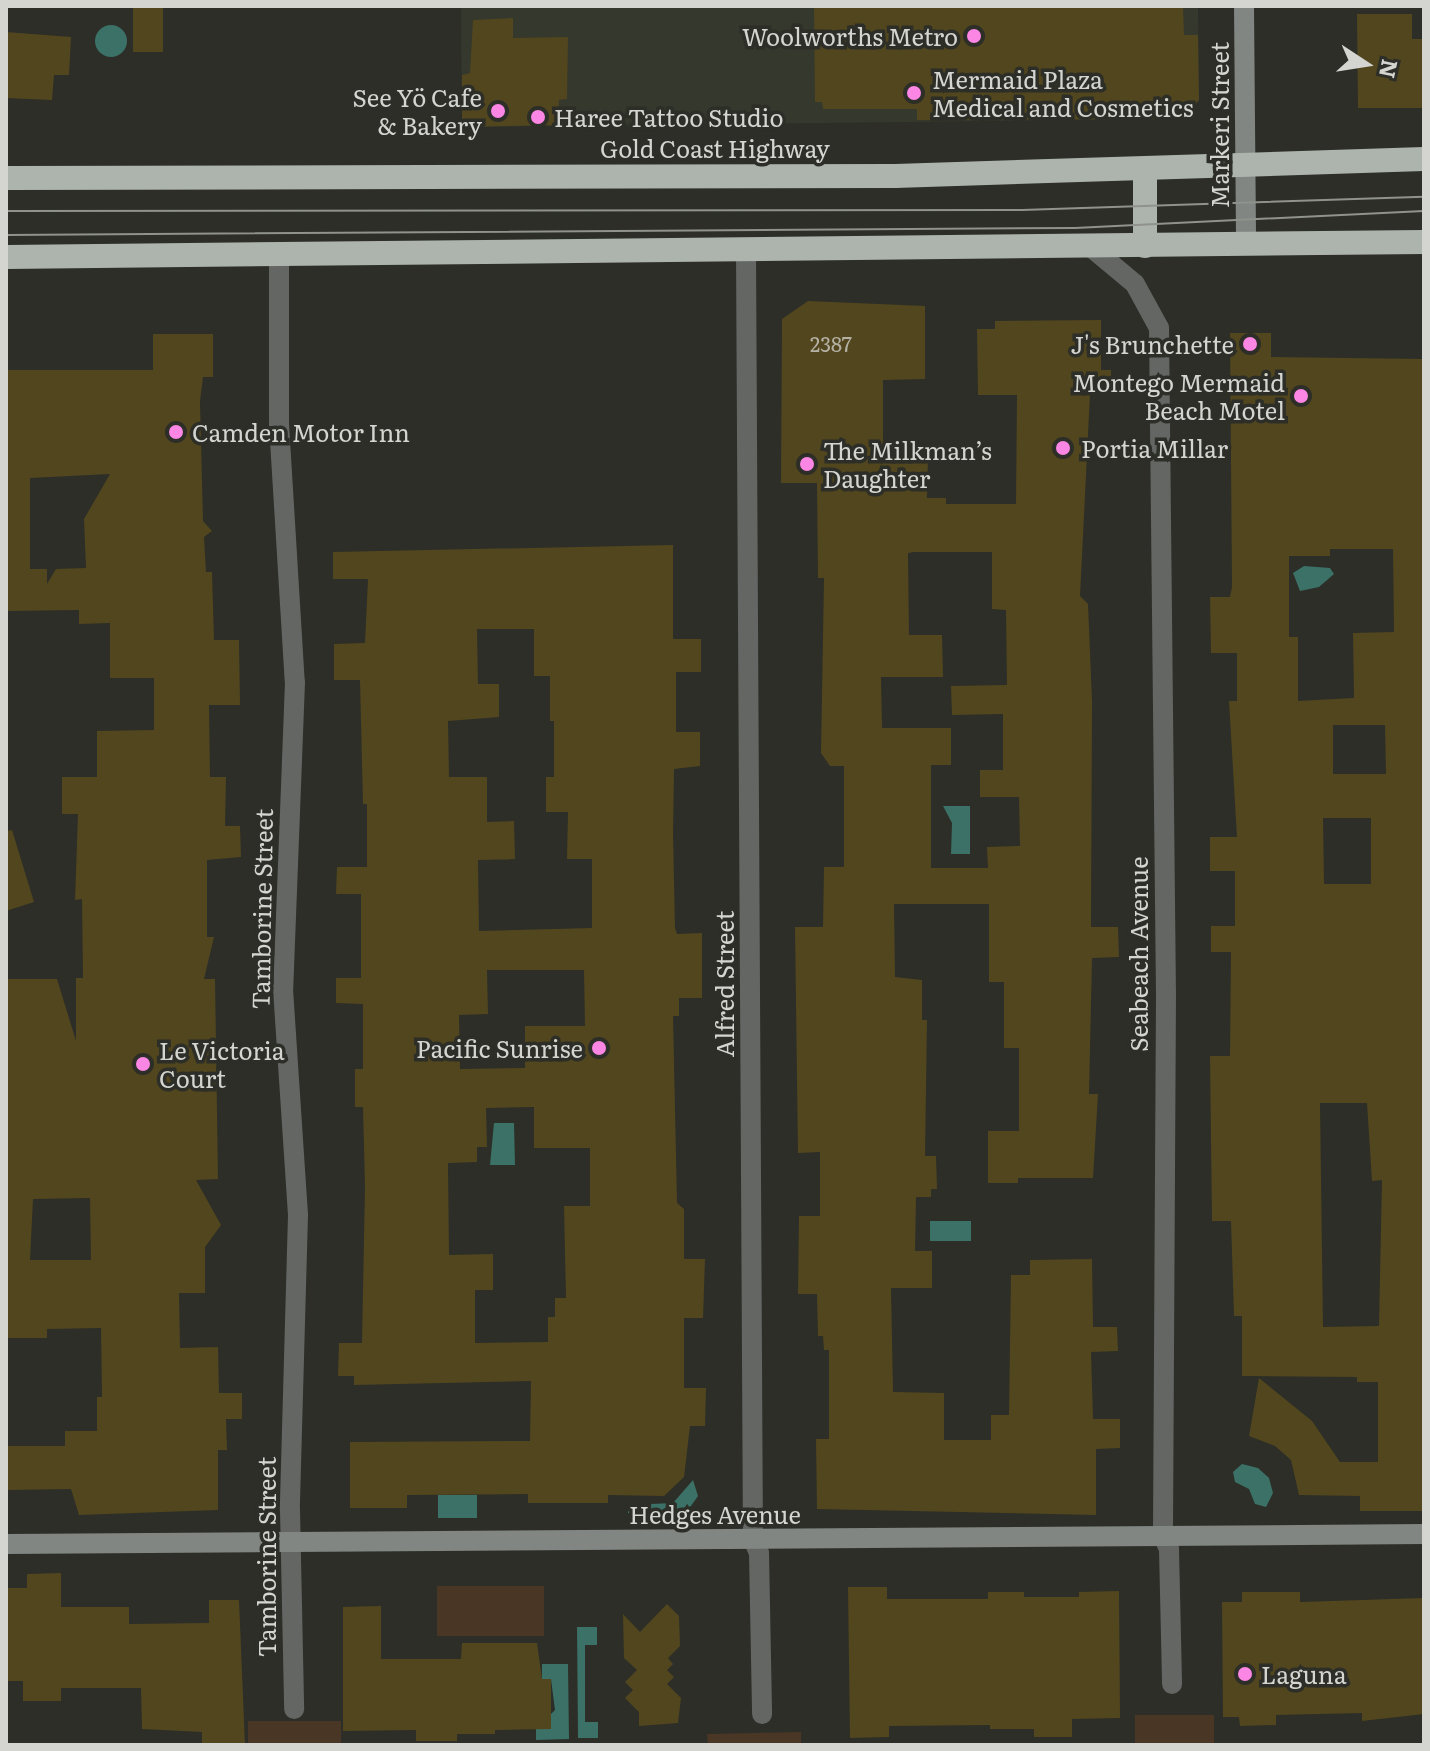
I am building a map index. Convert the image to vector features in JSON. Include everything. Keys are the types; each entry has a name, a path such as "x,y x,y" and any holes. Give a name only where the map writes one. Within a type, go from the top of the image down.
{"highway":[{"name":"Gold Coast Highway","path":"6,178 642,178 1145,170 1247,162 1424,159"},
{"path":"1145,170 1145,246"},
{"path":"6,257 1092,248 1424,242"}],"street":[{"name":"Markeri Street","path":"1244,6 1246,244"},
{"name":"Seabeach Avenue","path":"1092,248 1135,284 1159,328 1166,994 1163,1536 1169,1549 1172,1684"},
{"name":"Alfred Street","path":"746,251 753,1539 759,1553 762,1714"},
{"name":"Tamborine Street","path":"279,255 279,437 295,682 283,955 298,1215 291,1543 294,1709"},
{"name":"Hedges Avenue","path":"6,1544 1424,1534"}],"shaded area":[{"path":"461,6 1198,6 1199,100 1180,119 462,127"},
{"path":"437,1586 544,1586 544,1636 437,1636"},
{"path":"1135,1715 1214,1715 1214,1745 1135,1745"},
{"path":"248,1721 341,1721 341,1745 248,1745"},
{"path":"801,1732 801,1745 708,1745 707,1734"}],"water":[{"path":"111,25 123,29 127,41 123,53 111,57 99,53 95,41 99,29"},
{"path":"1304,566 1330,568 1334,574 1319,587 1300,591 1293,573"},
{"path":"943,806 970,806 970,854 951,854 952,823"},
{"path":"494,1123 514,1123 515,1165 490,1165"},
{"path":"930,1221 971,1221 971,1241 930,1241"},
{"path":"1242,1464 1258,1468 1269,1478 1273,1493 1266,1507 1255,1504 1249,1489 1235,1482 1233,1472"},
{"path":"693,1480 698,1496 686,1513 628,1513 628,1505 673,1503"},
{"path":"438,1495 477,1495 477,1518 438,1518"},
{"path":"577,1627 597,1627 597,1645 585,1645 585,1722 598,1722 598,1738 578,1738"},
{"path":"542,1664 568,1664 569,1739 536,1740 536,1729 555,1710 551,1679 542,1679"}],"building":[{"path":"133,6 163,6 163,52 133,52"},
{"path":"814,6 1183,6 1184,35 1198,35 1199,100 1180,119 917,120 917,109 823,109 822,102 815,102"},
{"path":"1357,14 1412,14 1412,39 1424,39 1424,108 1358,108"},
{"path":"513,18 513,38 568,37 567,99 559,100 558,125 462,127 462,75 470,73 473,20"},
{"path":"6,32 71,37 69,75 54,75 52,100 6,98"},
{"path":"808,301 925,306 925,379 883,380 883,456 928,456 927,498 946,498 946,504 1016,504 1017,395 978,395 977,329 995,329 995,321 1101,320 1101,370 1111,370 1111,394 1090,394 1080,596 1088,604 1092,701 1091,927 1118,927 1119,957 1092,958 1089,1094 1098,1094 1093,1178 1018,1178 1018,1183 988,1183 988,1131 1019,1131 1019,1048 1004,1048 1004,982 989,982 989,904 894,904 895,977 922,980 922,1020 927,1020 925,1156 936,1156 937,1189 931,1189 931,1197 916,1197 915,1251 932,1251 932,1288 891,1288 893,1392 944,1393 944,1440 991,1440 991,1415 1009,1415 1011,1275 1030,1275 1030,1260 1092,1259 1093,1327 1117,1327 1118,1351 1091,1352 1093,1419 1120,1419 1120,1448 1096,1449 1096,1515 817,1509 816,1439 829,1439 829,1350 824,1350 823,1336 818,1336 817,1294 798,1294 799,1216 820,1216 820,1152 798,1153 795,927 823,927 824,867 844,867 844,766 830,766 821,753 824,578 818,578 817,483 781,483 782,319","holes":["992,552 992,609 1006,610 1007,685 951,686 952,715 1003,714 1003,770 980,770 980,797 1019,797 1020,846 987,847 988,868 931,868 931,765 951,765 951,728 882,728 881,677 943,677 942,635 909,635 908,553"]},
{"path":"1230,333 1271,333 1271,357 1424,359 1424,1511 1360,1511 1360,1496 1299,1495 1291,1460 1275,1446 1249,1436 1259,1378 1312,1421 1340,1462 1378,1462 1378,1382 1357,1382 1357,1377 1242,1376 1242,1316 1234,1316 1231,1221 1212,1221 1210,1056 1230,1056 1231,952 1211,952 1211,926 1235,926 1235,871 1210,871 1210,837 1237,837 1229,701 1237,701 1237,653 1211,653 1210,597 1230,597","holes":["1330,549 1393,549 1394,632 1353,633 1354,698 1298,701 1298,637 1289,637 1289,556 1330,556","1333,725 1385,725 1386,774 1333,774","1323,818 1371,818 1371,884 1324,884","1320,1103 1367,1103 1372,1181 1382,1180 1379,1326 1323,1327"]},
{"path":"153,334 213,334 213,377 203,377 200,401 203,521 212,531 204,537 206,572 212,572 214,640 239,640 240,705 209,705 210,777 226,777 225,826 240,826 241,857 207,860 207,937 214,937 204,979 215,979 218,1179 196,1180 221,1225 205,1247 205,1293 179,1293 180,1348 218,1347 219,1393 242,1393 242,1419 226,1419 227,1450 218,1450 218,1510 79,1515 71,1489 6,1490 6,1446 65,1446 65,1431 97,1431 97,1397 102,1397 101,1328 47,1329 47,1338 6,1338 6,979 57,979 76,1041 76,978 83,978 82,899 75,900 78,814 62,814 62,777 97,777 97,731 154,730 154,678 110,678 110,623 79,624 79,610 6,611 6,370 153,370","holes":["110,474 84,519 86,568 56,569 47,584 47,569 30,569 30,478","90,1198 91,1260 30,1260 33,1199"]},
{"path":"673,545 673,639 701,639 701,672 676,672 676,732 700,732 700,766 674,769 673,833 675,928 677,934 702,933 702,998 679,998 679,1016 673,1016 677,1203 684,1209 684,1259 705,1259 703,1318 684,1318 684,1388 706,1388 705,1426 690,1426 684,1477 664,1496 608,1495 608,1503 528,1503 528,1494 407,1495 407,1508 350,1508 350,1442 530,1441 531,1381 354,1385 354,1376 338,1376 339,1343 362,1343 365,1187 363,1107 355,1107 355,1069 363,1069 363,1004 336,1003 336,978 361,978 361,894 336,894 337,867 367,867 367,804 363,804 360,680 334,680 334,644 365,643 368,579 333,579 333,552","holes":["477,629 534,629 534,676 550,676 550,721 554,721 554,777 546,777 546,812 568,812 567,859 592,859 592,928 479,931 478,860 515,859 514,821 487,822 487,777 449,777 448,721 499,717 499,684 478,684","487,970 584,970 585,1026 525,1026 525,1068 460,1069 459,1015 488,1014","534,1107 534,1148 590,1148 590,1206 564,1206 566,1298 555,1298 555,1317 548,1317 548,1342 475,1343 475,1290 493,1290 493,1254 449,1255 448,1163 477,1162 477,1147 487,1147 486,1108"]},
{"path":"12,830 34,902 6,911 6,831"},
{"path":"61,1573 61,1607 129,1607 129,1624 209,1623 209,1600 239,1600 245,1745 202,1745 202,1732 142,1729 141,1688 61,1688 61,1701 23,1701 23,1681 6,1681 6,1588 27,1588 27,1574"},
{"path":"848,1587 887,1587 887,1599 988,1599 988,1592 1024,1592 1024,1597 1079,1597 1079,1592 1119,1591 1120,1718 1072,1719 1072,1737 1034,1737 1034,1729 990,1729 990,1725 889,1726 889,1737 850,1738"},
{"path":"1242,1592 1300,1592 1300,1602 1424,1598 1424,1714 1362,1721 1362,1713 1276,1715 1276,1725 1240,1726 1239,1717 1223,1717 1222,1602 1242,1602"},
{"path":"667,1604 679,1616 680,1646 668,1658 673,1664 667,1670 674,1677 667,1684 681,1698 678,1723 639,1726 639,1712 625,1698 633,1690 625,1682 637,1670 624,1658 623,1614 640,1632"},
{"path":"381,1606 381,1659 461,1659 462,1643 537,1643 542,1679 551,1679 551,1729 457,1734 457,1741 416,1741 416,1730 343,1731 343,1607"}],"tram line":[{"path":"6,211 1022,210 1424,197"},
{"path":"6,235 1075,228 1424,211"}],"place":[{"name":"Woolworths Metro","path":"974,36"},
{"name":"Mermaid Plaza Medical and Cosmetics","path":"914,93"},
{"name":"See Yö Cafe & Bakery","path":"498,111"},
{"name":"Haree Tattoo Studio","path":"538,117"},
{"name":"J's Brunchette","path":"1250,344"},
{"name":"Montego Mermaid Beach Motel","path":"1301,396"},
{"name":"Camden Motor Inn","path":"176,432"},
{"name":"Portia Millar","path":"1063,448"},
{"name":"The Milkman’s Daughter","path":"807,464"},
{"name":"Pacific Sunrise","path":"599,1048"},
{"name":"Le Victoria Court","path":"143,1064"},
{"name":"Laguna","path":"1245,1674"}]}
